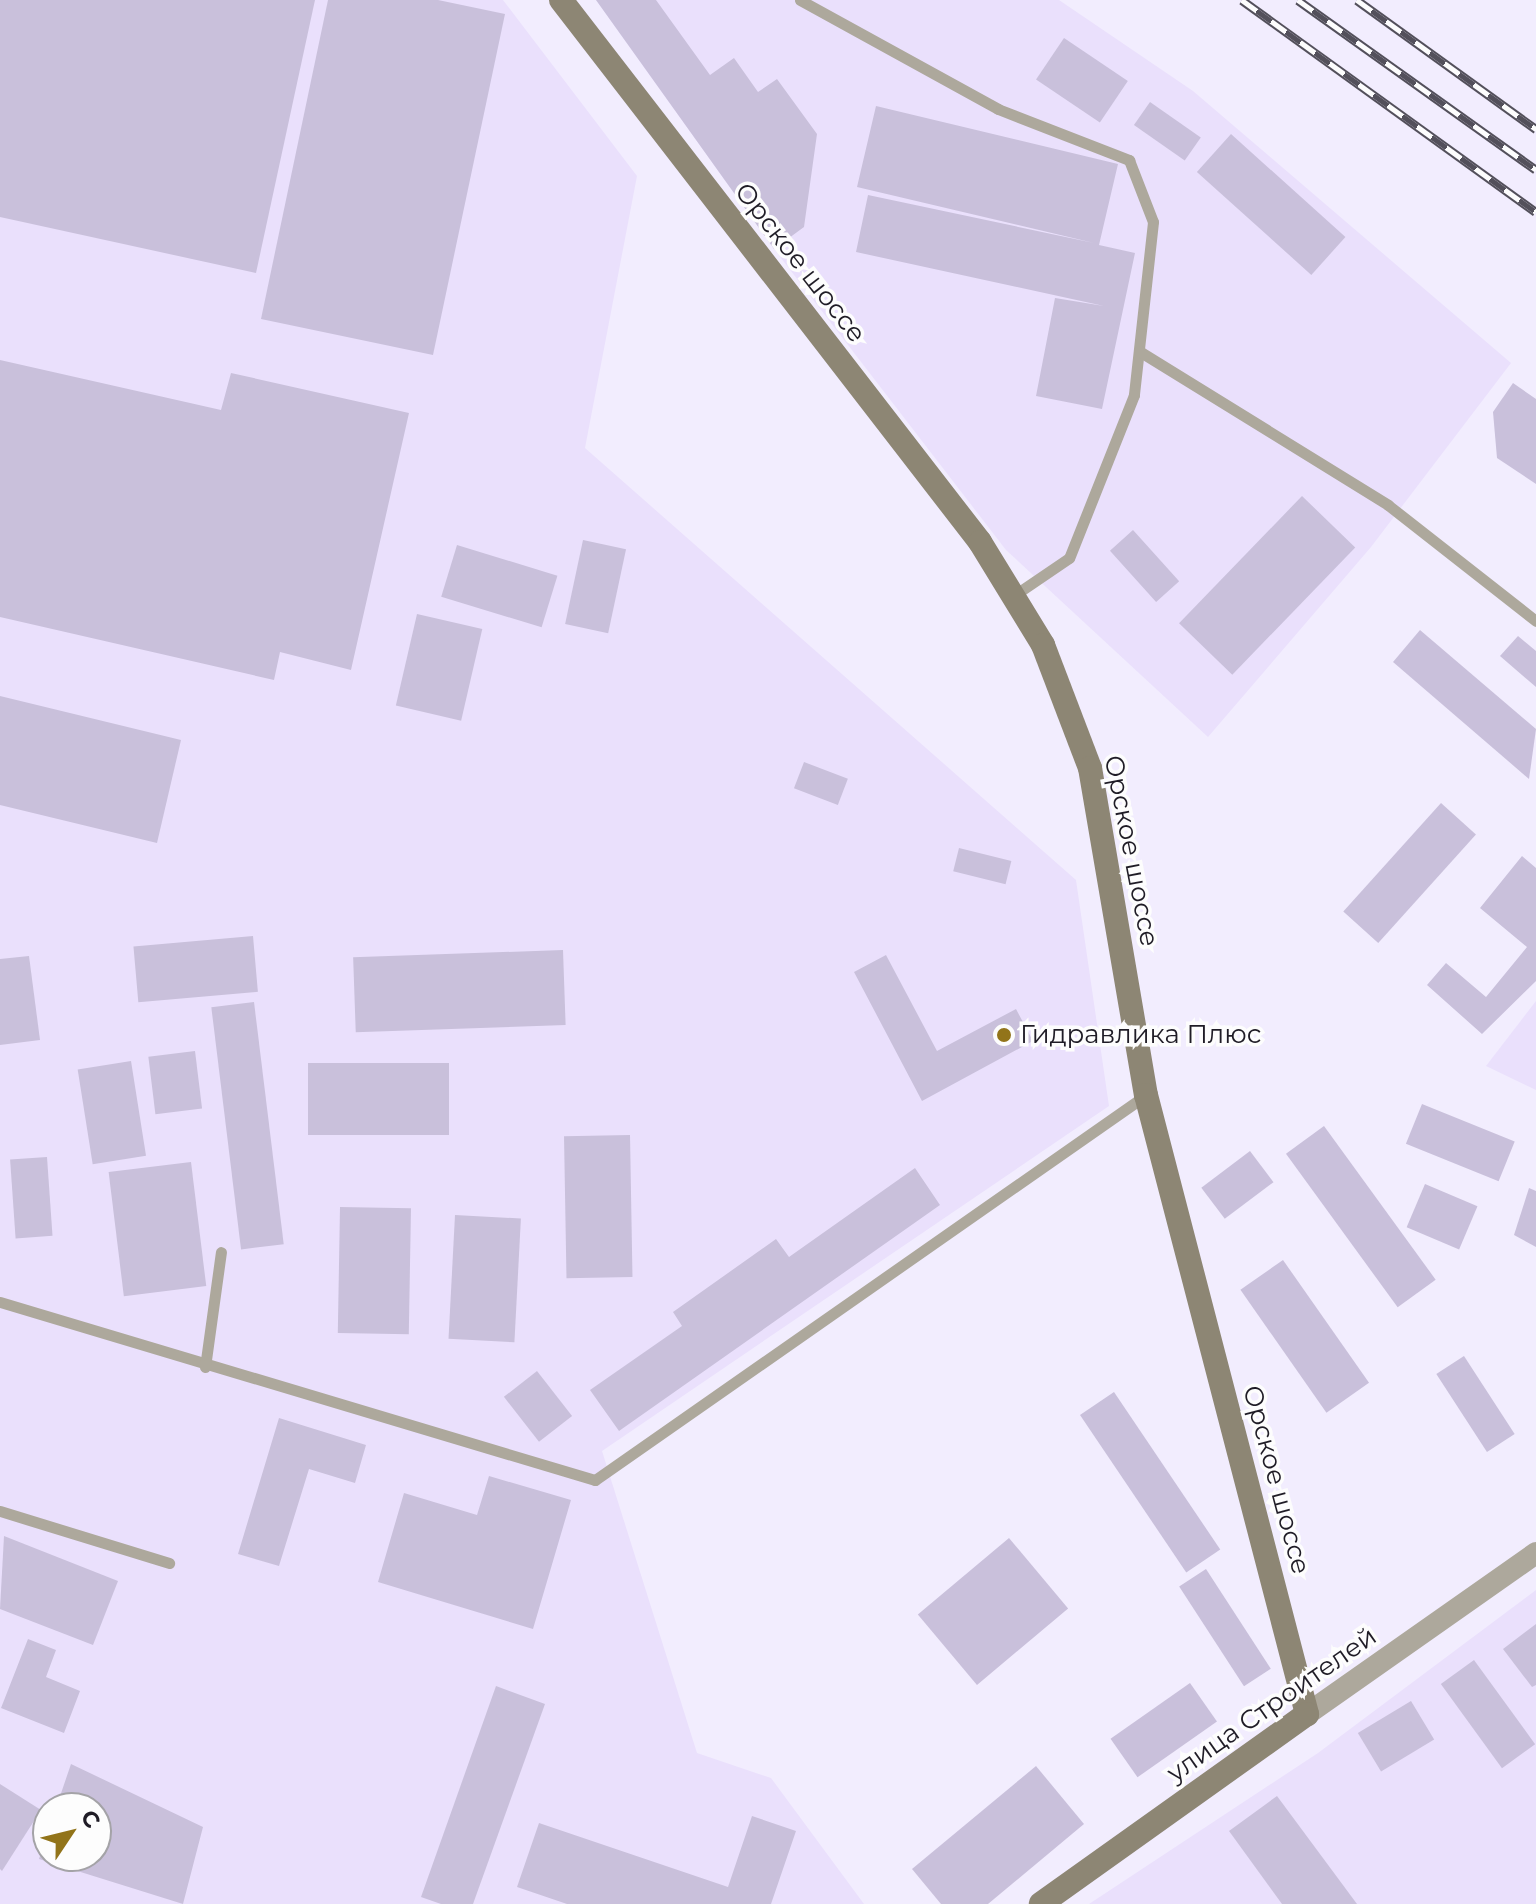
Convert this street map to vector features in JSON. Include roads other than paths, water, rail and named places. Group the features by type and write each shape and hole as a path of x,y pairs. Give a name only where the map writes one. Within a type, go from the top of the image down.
{"street":[{"name":"Орское шоссе","path":"561,0 980,542 1043,645 1090,768 1146,1095 1307,1714"},
{"name":"улица Строителей","path":"1041,1904 1536,1553"}],"lane":[{"path":"800,0 998,109 1129,160 1153,222 1134,395 1069,558 1013,596"},
{"path":"1139,351 1388,505 1536,621"},
{"path":"0,1302 205,1367 595,1480 1146,1095"},
{"path":"205,1367 221,1252"},
{"path":"0,1511 169,1563"}],"railway":[{"path":"1242,0 1536,212"},
{"path":"1298,0 1536,170"},
{"path":"1357,0 1536,129"}],"place":[{"name":"Гидравлика Плюс","path":"1004,1035"}]}
